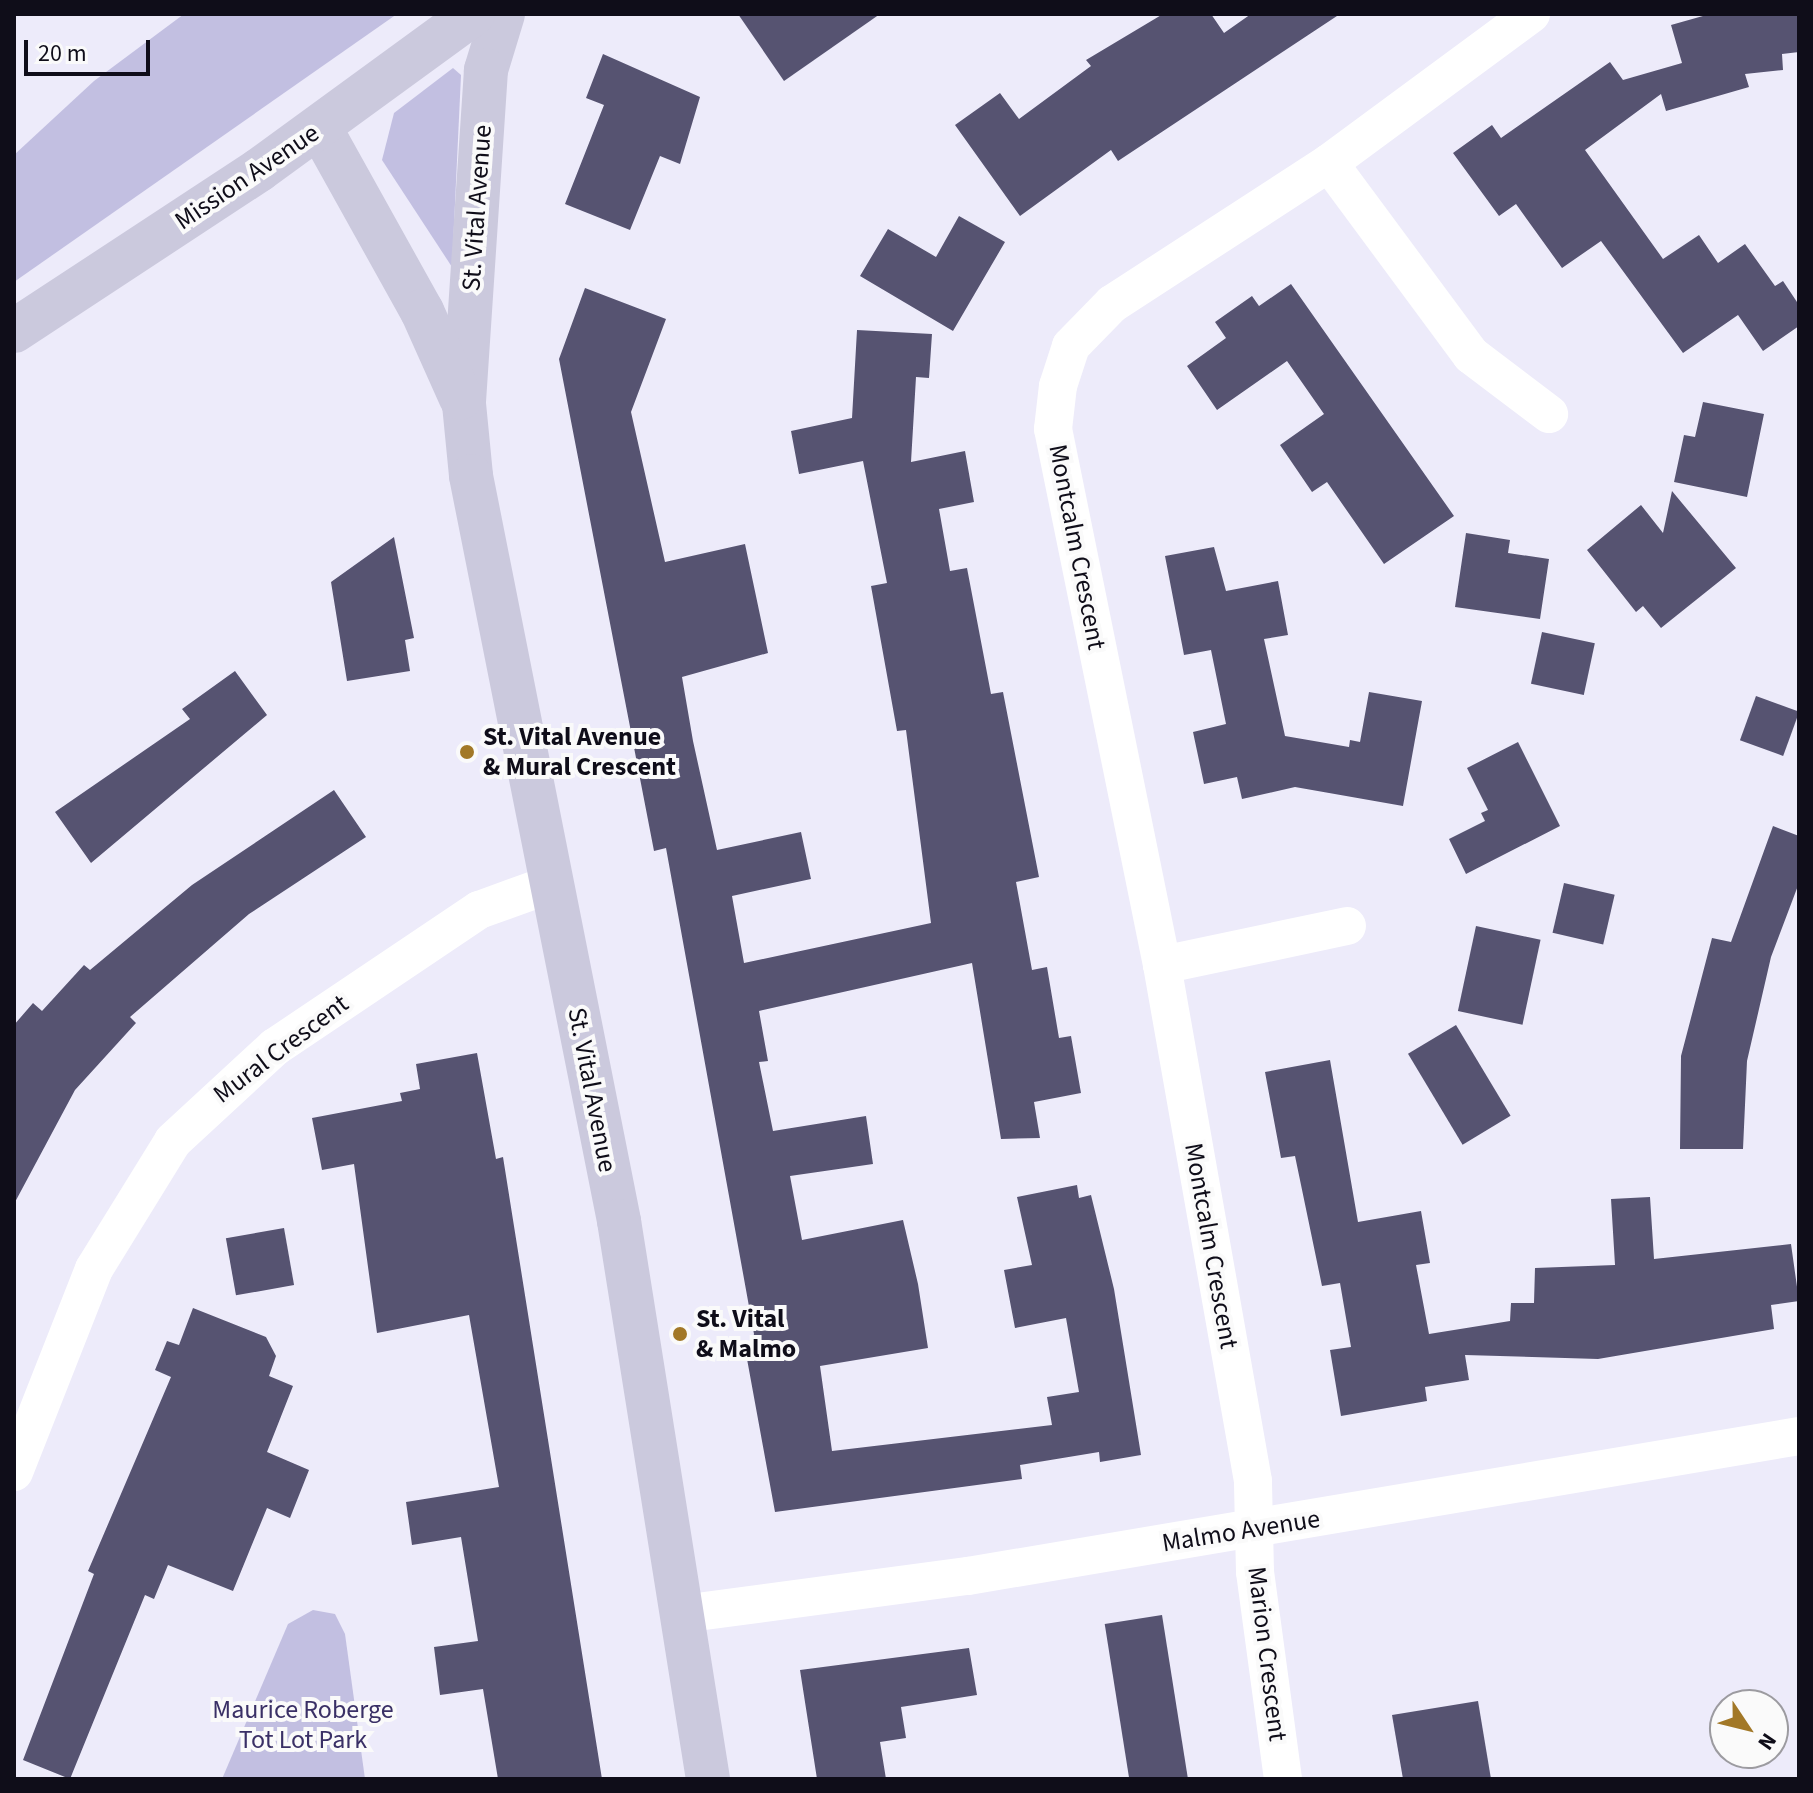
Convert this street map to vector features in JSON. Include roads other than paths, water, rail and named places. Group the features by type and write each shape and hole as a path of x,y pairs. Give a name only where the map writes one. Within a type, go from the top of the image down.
{"street":[{"name":"Mission Avenue","path":"14,331 320,128 473,14"},
{"name":"St. Vital Avenue","path":"503,14 486,70 464,404 471,476 619,1221 708,1779"},
{"name":"Montcalm Crescent","path":"1254,1529 1253,1481 1162,965 1053,429 1058,386 1071,346 1112,304 1329,163 1531,14"},
{"name":"St. Vital Avenue","path":"320,128 422,311 464,404"},
{"path":"1329,163 1471,355 1549,414"},
{"name":"Mural Crescent","path":"14,1472 94,1269 173,1141 275,1047 479,910 551,884"},
{"path":"1162,965 1347,926"},
{"name":"Malmo Avenue","path":"682,1614 1254,1529 1799,1436"},
{"name":"Marion Crescent","path":"1254,1529 1283,1779"}],"place":[{"name":"St. Vital Avenue & Mural Crescent","path":"467,752"},
{"name":"St. Vital & Malmo","path":"680,1334"}],"park label":[{"name":"Maurice Roberge Tot Lot Park","path":"303,1725"}]}
